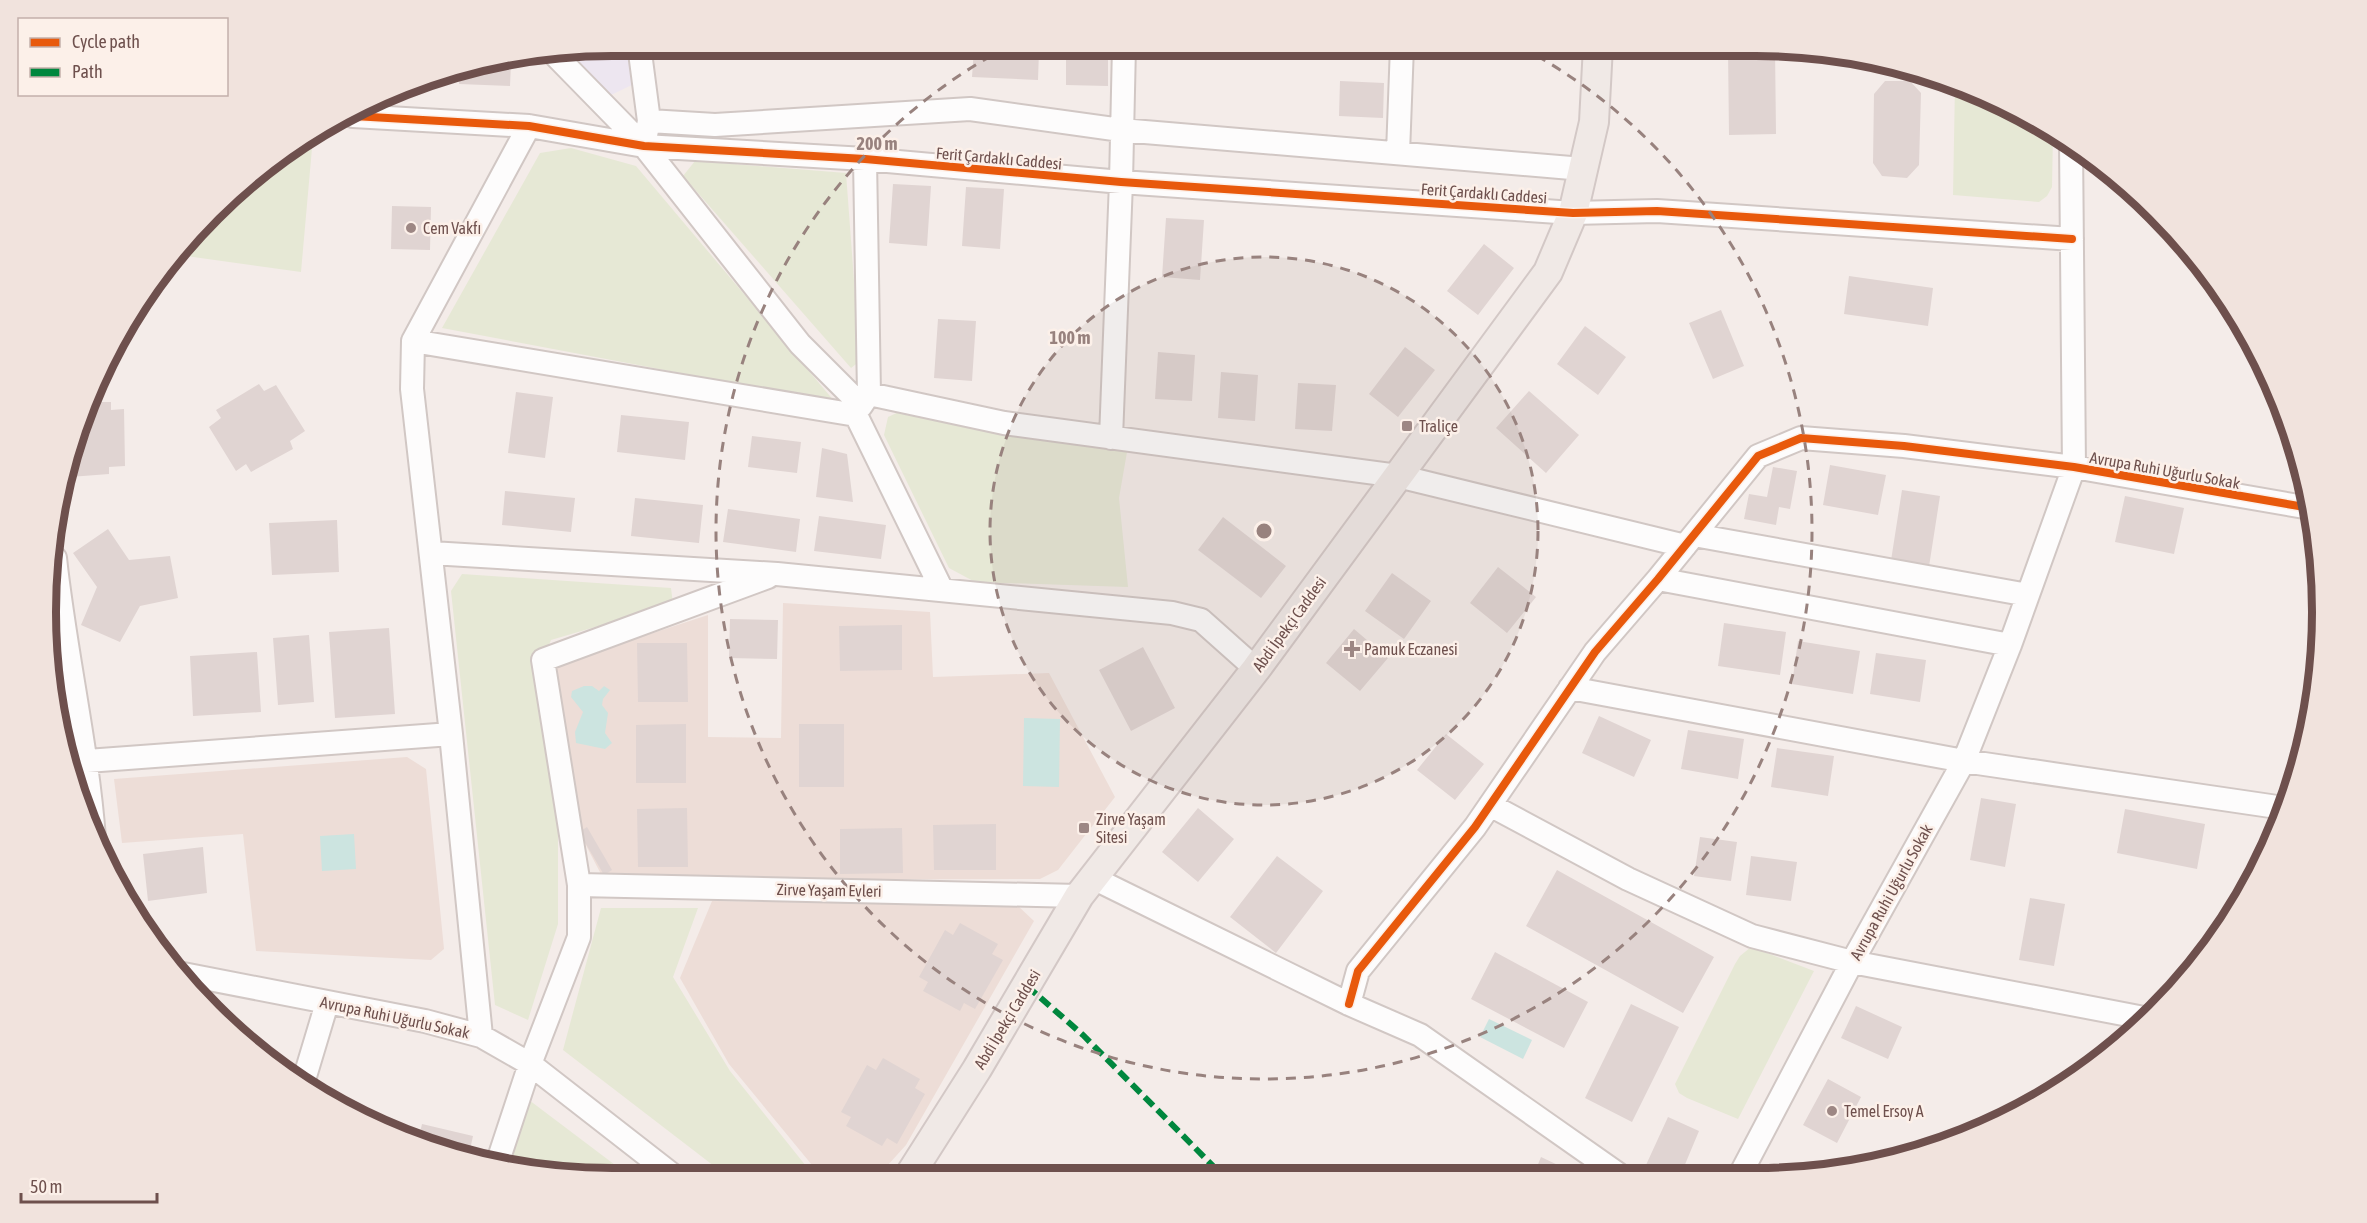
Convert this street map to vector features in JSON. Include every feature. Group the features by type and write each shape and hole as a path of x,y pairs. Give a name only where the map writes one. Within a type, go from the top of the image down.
{"main road":[{"name":"Abdi İpekçi Caddesi","path":"914,1168 977,1069 1086,887 1256,669 1548,272 1573,213 1594,122 1597,56"}],"street":[{"path":"640,56 649,121 644,146"},
{"path":"1111,438 1124,56"},
{"path":"1398,153 1401,56"},
{"path":"558,58 644,146 800,344 862,405 942,590"},
{"path":"649,121 715,124 970,110 1121,130 1583,169"},
{"name":"Ferit Çardaklı Caddesi","path":"359,116 529,126 644,146 865,159 1121,182 1573,213 1668,211 2072,239"},
{"path":"481,1036 432,553 412,388 413,341 529,126"},
{"path":"1349,1004 1358,971 1475,827 1595,652 1690,541 1758,456 1801,438 1904,446 2074,467 2071,154"},
{"path":"862,405 865,159"},
{"path":"413,341 862,405 1398,476 1690,541 2028,595"},
{"name":"Avrupa Ruhi Uğurlu Sokak","path":"1744,1168 1852,962 1964,761 2010,645 2074,467 2302,507"},
{"path":"432,553 777,574 1172,613 1201,620 1256,669"},
{"path":"500,1156 530,1064 579,937 579,885 543,660 777,574"},
{"path":"1658,579 2010,645"},
{"path":"56,608 87,761 91,804"},
{"path":"1570,688 1964,761 2276,807"},
{"path":"87,761 451,734"},
{"path":"1490,805 1628,879 1752,936 1852,962 2137,1017"},
{"name":"Zirve Yaşam Evleri","path":"579,885 1086,887"},
{"path":"1086,887 1420,1035 1609,1168"},
{"name":"Avrupa Ruhi Uğurlu Sokak","path":"191,976 425,1021 481,1036 530,1064 665,1168"},
{"path":"305,1075 327,1003"}],"shaded area":[{"path":"632,56 636,83 611,95 573,57"},
{"path":"783,603 930,612 933,677 1049,673 1115,797 1058,870 1040,879 696,880 602,876 579,832 546,668 708,615 708,737 781,738"},
{"path":"407,757 426,769 444,949 431,960 256,951 243,834 122,843 114,779"},
{"path":"712,901 1017,905 1034,921 906,1145 885,1168 814,1168 729,1064 680,978"}],"green space":[{"path":"1955,93 2001,113 2053,142 2052,187 2047,196 2039,202 1953,195"},
{"path":"312,143 301,272 184,256 218,218 245,193 273,170"},
{"path":"571,148 636,166 835,402 442,328 540,153"},
{"path":"695,161 846,173 860,361 851,368 683,176"},
{"path":"905,409 997,434 1127,452 1119,498 1128,587 975,582 949,568 884,435 888,417"},
{"path":"462,574 671,588 673,604 551,640 535,677 558,817 558,924 528,1020 495,1005 451,591"},
{"path":"601,908 698,908 673,977 730,1071 808,1168 717,1168 563,1050"},
{"path":"1751,947 1814,971 1738,1119 1687,1098 1679,1093 1675,1084 1735,964 1740,956"},
{"path":"529,1100 619,1168 539,1163 511,1158"}],"water":[{"path":"584,686 592,686 599,691 604,686 610,690 603,699 602,705 608,713 605,733 612,743 605,749 576,743 575,732 583,712 571,697 572,691"},
{"path":"1024,718 1060,719 1059,787 1023,786"},
{"path":"354,834 356,869 322,871 320,836"},
{"path":"1489,1019 1532,1040 1523,1059 1480,1037"}],"building":[{"path":"973,56 1039,56 1038,80 972,77"},
{"path":"1066,56 1108,56 1108,86 1066,85"},
{"path":"1728,56 1775,57 1776,134 1729,135"},
{"path":"511,65 510,86 459,84 460,77"},
{"path":"1340,81 1384,83 1383,118 1339,116"},
{"path":"1885,81 1910,81 1921,93 1919,165 1907,178 1882,176 1873,163 1874,94"},
{"path":"893,184 931,186 927,246 889,243"},
{"path":"966,187 1004,189 1000,249 962,246"},
{"name":"Cem Vakfı","path":"392,206 431,207 430,250 391,249"},
{"path":"1166,218 1204,220 1200,280 1162,277"},
{"path":"1484,244 1514,268 1478,315 1447,291"},
{"path":"1849,276 1933,288 1928,326 1844,314"},
{"path":"1721,310 1744,366 1713,379 1689,323"},
{"path":"938,319 976,321 972,381 934,378"},
{"path":"1585,326 1626,357 1598,395 1557,364"},
{"path":"1405,347 1435,370 1398,417 1369,394"},
{"path":"1158,352 1195,355 1192,401 1155,399"},
{"path":"1221,372 1258,375 1255,421 1218,418"},
{"path":"1298,383 1336,385 1332,431 1295,429"},
{"path":"259,384 264,391 276,385 305,431 290,441 293,449 251,472 246,464 236,471 209,427 221,418 216,410"},
{"path":"1529,391 1579,435 1546,473 1496,428"},
{"path":"516,392 553,397 545,458 508,453"},
{"path":"97,402 111,402 111,410 124,409 125,466 109,467 109,474 72,477"},
{"path":"621,415 689,422 685,460 617,452"},
{"path":"752,436 801,442 797,473 748,467"},
{"path":"822,448 847,454 853,502 816,497"},
{"path":"1830,465 1886,475 1878,515 1823,505"},
{"path":"1773,467 1797,471 1790,509 1779,507 1776,525 1744,519 1749,494 1767,497"},
{"path":"1902,490 1940,496 1928,573 1890,567"},
{"path":"505,491 575,498 571,532 502,525"},
{"path":"2125,496 2184,508 2174,554 2115,542"},
{"path":"635,498 703,505 699,543 631,536"},
{"path":"728,509 800,519 796,552 723,542"},
{"path":"819,516 886,525 881,559 814,551"},
{"path":"1223,517 1286,566 1261,598 1198,550"},
{"path":"337,520 339,572 272,575 269,523"},
{"path":"108,529 129,560 170,556 178,598 140,606 120,642 81,625 97,587 73,553"},
{"path":"1498,567 1536,597 1507,633 1470,603"},
{"path":"1392,573 1431,601 1404,639 1365,611"},
{"path":"730,619 778,620 777,659 729,658"},
{"path":"1724,623 1786,632 1780,675 1718,666"},
{"path":"902,625 902,670 840,671 839,626"},
{"path":"389,628 395,714 335,718 329,632"},
{"path":"1354,629 1388,658 1360,691 1326,663"},
{"path":"309,635 314,702 278,705 273,638"},
{"path":"1798,641 1860,651 1853,694 1792,684"},
{"path":"637,643 687,643 688,702 638,702"},
{"path":"1143,647 1175,708 1131,731 1099,670"},
{"path":"257,652 261,712 193,716 190,656"},
{"path":"1876,653 1926,660 1920,702 1870,694"},
{"path":"1599,716 1651,740 1634,777 1582,753"},
{"path":"686,724 686,783 636,783 636,725"},
{"path":"799,724 844,724 844,787 799,787"},
{"path":"1688,730 1744,739 1738,779 1681,769"},
{"path":"1446,734 1484,764 1455,800 1417,770"},
{"path":"1777,748 1834,756 1828,796 1771,787"},
{"path":"1981,798 2016,804 2005,867 1970,860"},
{"path":"687,808 688,867 638,867 637,809"},
{"path":"1198,808 1234,839 1198,882 1162,852"},
{"path":"2125,809 2205,824 2197,869 2117,853"},
{"path":"996,824 996,870 934,870 933,825"},
{"path":"587,827 612,870 604,875 579,832"},
{"path":"902,828 903,873 840,874 840,829"},
{"path":"1700,837 1737,842 1731,881 1694,876"},
{"path":"203,847 207,893 148,901 143,854"},
{"path":"1277,856 1323,891 1276,953 1230,917"},
{"path":"1751,856 1797,862 1791,901 1746,895"},
{"path":"1557,870 1714,957 1683,1013 1526,926"},
{"path":"2030,898 2065,904 2054,966 2019,960"},
{"path":"960,923 998,944 992,954 1003,960 975,1009 964,1003 960,1011 923,991 928,982 919,977 945,930 953,935"},
{"path":"1495,952 1588,1002 1564,1048 1471,999"},
{"path":"1631,1004 1679,1027 1632,1122 1585,1098"},
{"path":"1856,1006 1902,1027 1888,1059 1841,1038"},
{"path":"883,1058 920,1079 915,1088 925,1094 897,1144 887,1138 882,1146 846,1126 851,1117 841,1112 867,1065 876,1070"},
{"name":"Temel Ersoy A","path":"1828,1079 1861,1097 1837,1143 1803,1125"},
{"path":"1668,1117 1699,1131 1684,1168 1652,1168 1646,1165"},
{"path":"422,1124 473,1136 470,1149 420,1133"},
{"path":"1541,1157 1564,1168 1536,1168"}],"marked path":[{"path":"1027,986 1083,1035 1215,1168"}],"cycle path":[{"path":"359,116 529,126 644,146 865,159 1121,182 1573,213 1657,211 2072,239"},
{"path":"1349,1004 1358,971 1475,827 1595,652 1758,456 1801,438 1904,446 2074,467 2302,507"}],"place":[{"name":"Cem Vakfı","path":"411,228"},
{"name":"Traliçe","path":"1407,426"},
{"name":"Pamuk Eczanesi","path":"1352,649"},
{"name":"Zirve Yaşam Sitesi","path":"1084,828"},
{"name":"Temel Ersoy A","path":"1832,1111"}]}
